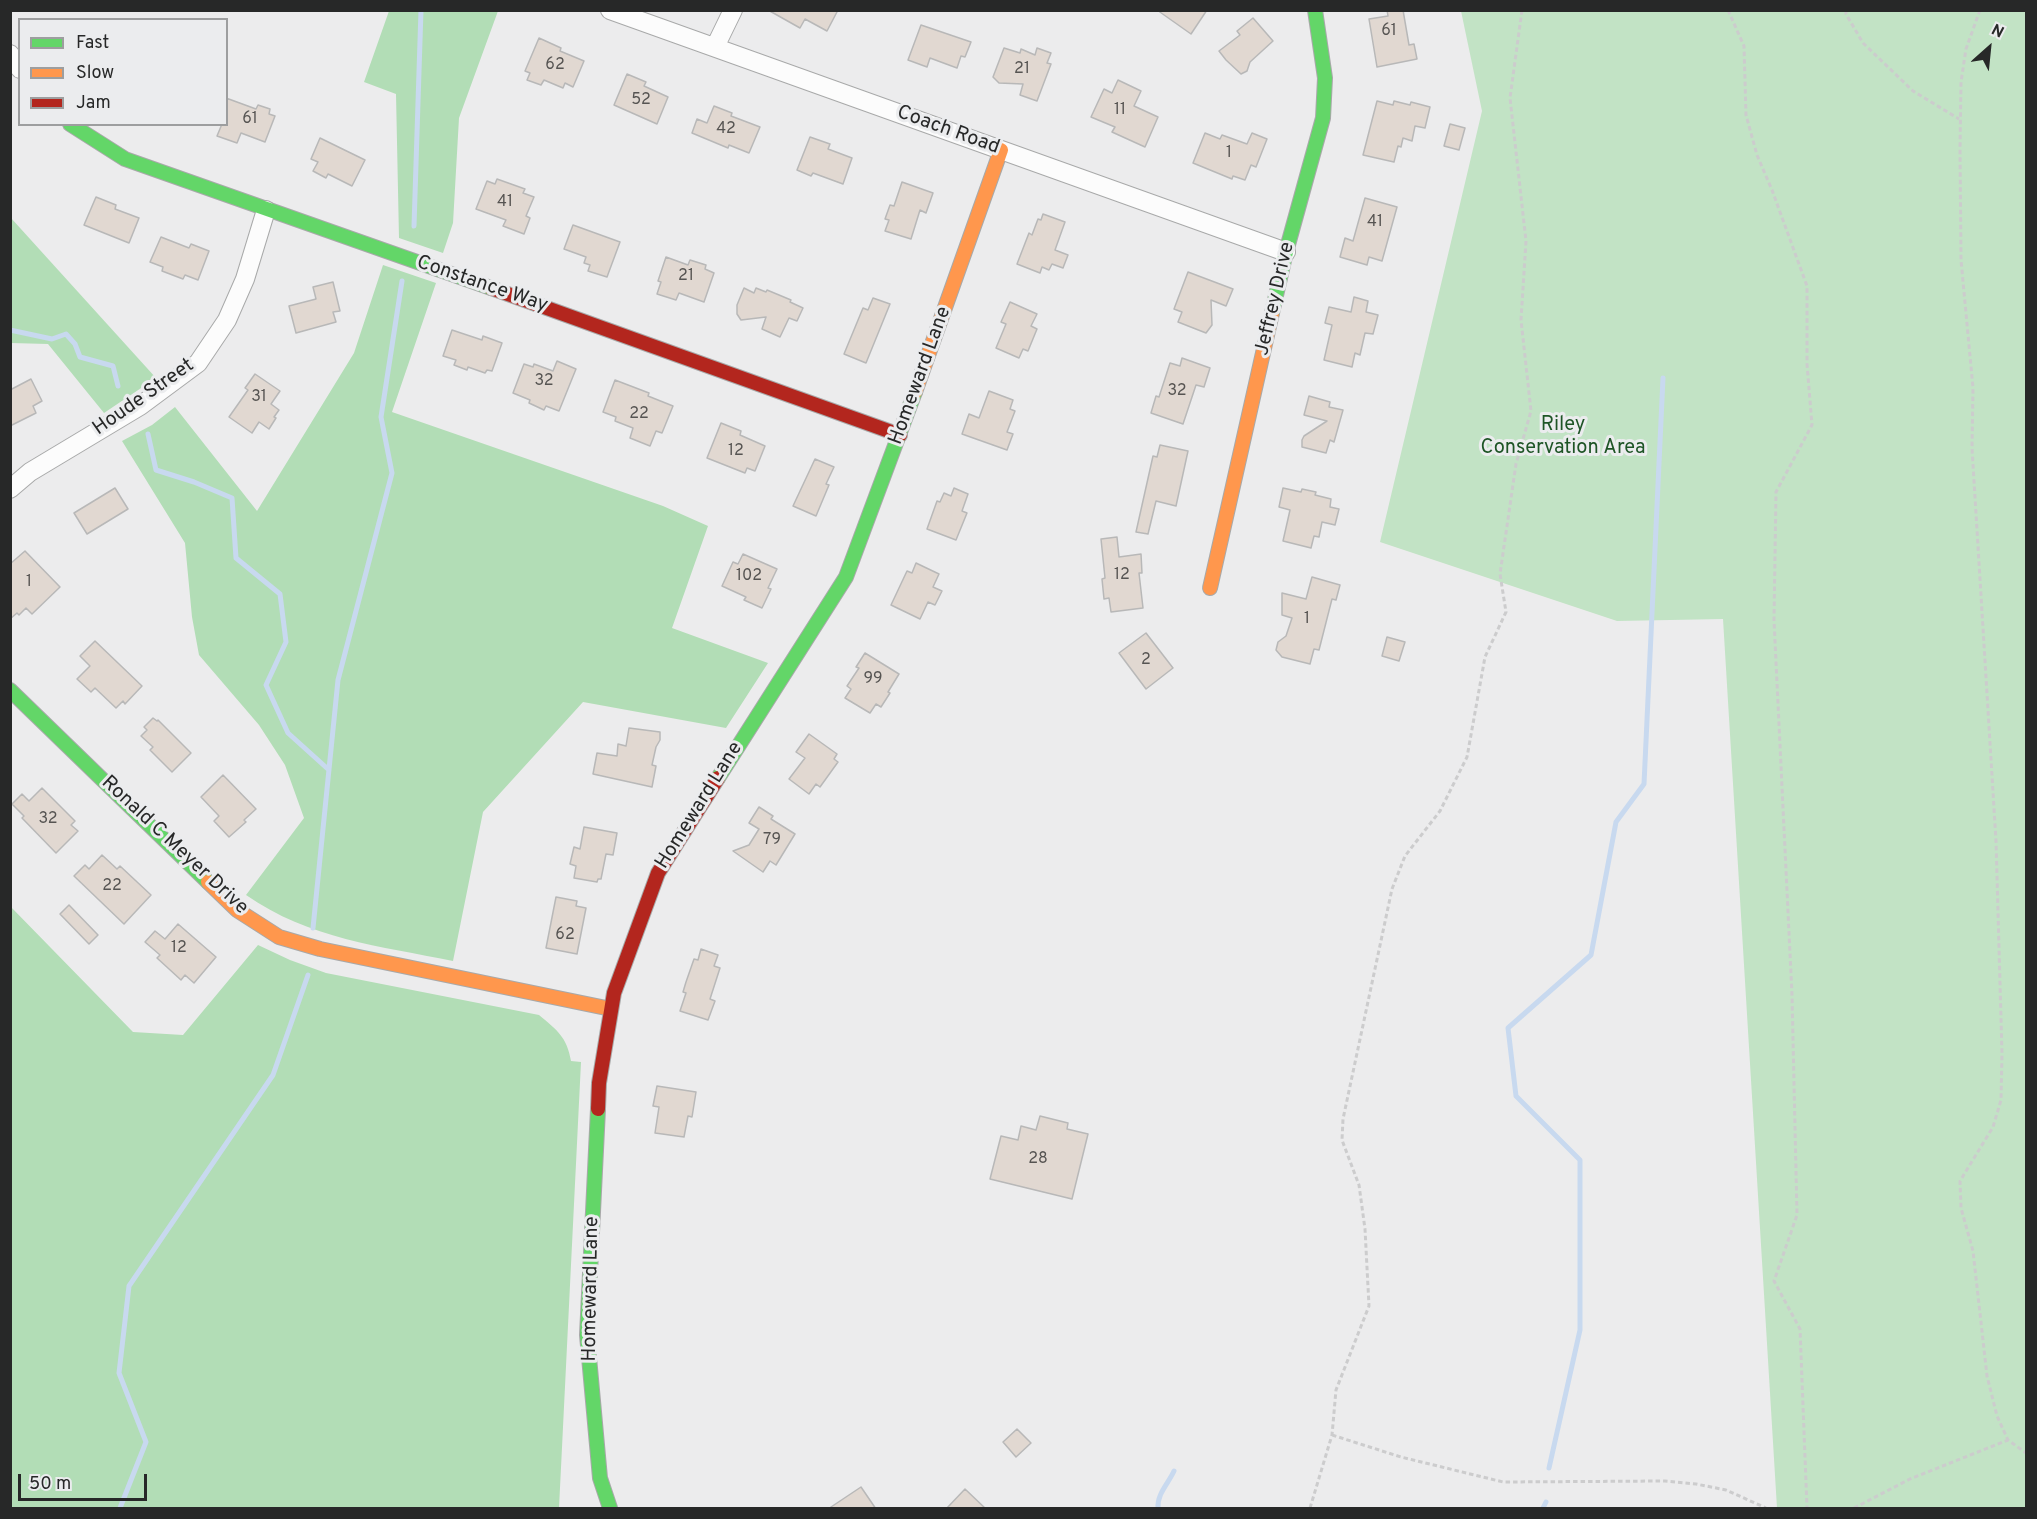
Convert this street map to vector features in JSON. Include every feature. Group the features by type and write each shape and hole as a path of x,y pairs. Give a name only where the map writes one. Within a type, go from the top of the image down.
{"street":[{"name":"Coach Road","path":"610,10 1286,252"},
{"path":"715,47 733,10"},
{"name":"Jeffrey Drive","path":"1210,588 1286,252 1323,118 1325,78 1315,10"},
{"name":"Constance Way","path":"73,126 125,159 603,327 900,435"},
{"name":"Homeward Lane","path":"610,1509 600,1478 587,1335 599,1083 614,993 658,873 846,577 900,435 1002,150"},
{"name":"Houde Street","path":"10,489 30,472 140,406 198,363 227,320 245,279 266,210"},
{"name":"Ronald C Meyer Drive","path":"10,690 237,910 279,937 320,949 611,1009"}],"path":[{"path":"1310,1509 1332,1435 1336,1390 1369,1306 1365,1229 1359,1185 1342,1140 1343,1119 1392,889 1405,856 1440,812 1467,757 1485,657 1506,612 1500,574 1516,464 1531,411 1521,320 1526,241 1510,98 1522,10"},
{"path":"1728,10 1744,46 1746,115 1757,154 1807,286 1807,364 1812,425 1776,492 1774,620 1792,983 1797,1215 1774,1281 1800,1329 1807,1509"},
{"path":"1846,10 1846,14 1863,43 1913,91 1960,119"},
{"path":"1980,10 1965,49 1961,82 1961,260 1973,388 1972,448 1996,841 2002,1054 2001,1100 1993,1127 1960,1181 1961,1208 1973,1251 1988,1376 1997,1416 2008,1440 2026,1453"},
{"path":"1332,1435 1401,1457 1503,1482 1665,1481 1686,1483 1726,1491 1766,1509"},
{"path":"1854,1509 1910,1479 2008,1440"}],"green space":[{"path":"389,11 498,11 459,118 453,223 443,253 399,238 396,94 364,82"},
{"name":"Riley Conservation Area","path":"1461,11 2026,11 2026,1508 1777,1508 1723,619 1617,621 1380,542 1482,111"},
{"path":"11,218 156,378 104,413 48,344 11,343"},
{"path":"383,265 436,283 392,412 663,506 708,526 672,628 768,663 726,728 583,702 483,812 453,961 372,945 320,931 270,910 246,895 304,818 285,765 259,725 199,655 192,617 185,543 122,441 152,425 175,407 257,511 354,353"},
{"path":"10,906 133,1032 183,1035 258,945 326,973 539,1015 556,1030 567,1046 571,1061 581,1062 559,1508 11,1508"}],"building":[{"path":"768,10 838,10 827,31 805,19 800,28"},
{"path":"1157,10 1207,10 1191,34"},
{"path":"1387,10 1403,10 1409,45 1414,44 1417,59 1377,67 1369,19 1388,16"},
{"path":"1253,18 1273,41 1250,62 1247,71 1241,74 1219,51 1240,35 1237,31"},
{"path":"921,25 971,42 965,57 961,56 957,68 930,58 927,67 908,60"},
{"path":"539,38 561,48 560,51 584,61 573,87 565,83 563,88 544,80 541,85 527,80 530,73 525,71"},
{"path":"1004,48 1020,53 1021,49 1035,55 1037,48 1051,53 1047,63 1051,64 1037,101 1020,95 1023,84 999,83 993,77"},
{"path":"627,74 646,82 644,86 668,97 657,124 614,105"},
{"path":"1118,80 1141,91 1134,106 1158,117 1145,147 1112,132 1115,127 1091,117 1104,89 1112,93"},
{"path":"228,99 256,109 258,105 270,109 269,114 275,116 265,142 241,133 237,143 217,136 221,126 228,126"},
{"path":"1377,101 1393,105 1394,101 1410,105 1411,102 1430,107 1425,128 1415,126 1412,141 1403,138 1401,147 1398,146 1394,162 1363,155"},
{"path":"714,106 732,113 731,116 760,127 749,153 729,145 728,148 692,133 697,119 707,123"},
{"path":"1450,124 1465,128 1459,150 1444,146"},
{"path":"1205,133 1220,139 1222,135 1247,144 1252,133 1267,139 1256,167 1251,165 1245,180 1233,176 1232,179 1193,163"},
{"path":"810,137 830,144 828,149 852,158 843,184 797,170"},
{"path":"320,138 365,160 352,186 328,174 326,178 313,171 318,162 311,159"},
{"path":"497,179 525,189 523,193 534,197 526,216 530,218 524,234 503,226 506,220 476,209 487,181 495,184"},
{"path":"902,182 933,193 926,213 920,210 911,239 885,231 889,220 885,219 890,205 894,206"},
{"path":"96,197 116,205 115,209 139,218 129,243 84,225"},
{"path":"1365,198 1397,207 1382,261 1369,257 1367,265 1340,257 1345,238 1353,241"},
{"path":"1043,214 1065,222 1055,250 1068,255 1063,268 1052,264 1049,270 1042,267 1040,273 1017,264 1029,233 1032,235 1038,219 1041,220"},
{"path":"573,225 620,242 607,277 588,271 590,265 584,263 586,257 564,249"},
{"path":"161,237 189,248 191,244 209,251 198,280 185,275 183,279 162,271 163,267 150,262"},
{"path":"666,257 688,265 690,260 706,265 705,269 714,273 704,302 679,293 676,300 657,294 661,282 658,281"},
{"path":"1188,272 1233,289 1226,306 1211,300 1212,325 1206,333 1178,322 1182,312 1174,309"},
{"path":"333,282 340,311 333,312 336,322 296,333 289,306 316,299 313,287"},
{"path":"744,288 754,293 756,288 766,292 767,290 791,300 790,302 803,308 797,321 789,318 780,337 762,329 766,317 741,320 737,314 737,305"},
{"path":"1354,297 1368,301 1366,312 1378,315 1373,334 1365,333 1360,355 1355,353 1352,367 1324,360 1332,325 1325,323 1329,307 1351,312"},
{"path":"873,298 890,304 866,363 844,354 863,308 868,310"},
{"path":"1010,302 1037,314 1031,326 1037,329 1028,351 1023,349 1019,358 996,348 1006,324 1001,322"},
{"path":"452,330 482,340 483,336 502,343 492,371 487,370 485,373 468,367 467,370 454,365 456,360 443,356"},
{"path":"1182,358 1210,368 1204,387 1196,385 1183,424 1151,413 1170,363 1180,366"},
{"path":"557,361 576,369 559,411 546,406 544,410 529,403 530,400 513,393 524,364 533,367 534,364 553,371"},
{"path":"255,374 280,391 271,404 279,410 269,429 259,422 252,433 229,417 248,390 245,388"},
{"path":"31,379 42,401 33,406 36,413 10,426 10,390"},
{"path":"615,380 649,393 648,396 673,406 662,433 656,431 650,446 630,438 633,428 615,421 616,417 603,412"},
{"path":"989,391 1013,400 1010,409 1015,411 1007,432 1013,434 1007,450 962,434 969,414 979,418"},
{"path":"1309,396 1330,402 1329,407 1343,410 1334,442 1330,440 1326,453 1302,447 1304,436 1327,421 1304,415"},
{"path":"721,423 741,431 740,435 765,446 755,471 747,468 745,473 707,458"},
{"path":"1160,445 1188,451 1176,506 1156,501 1148,534 1136,532 1153,456 1157,457"},
{"path":"815,459 834,467 816,516 793,506"},
{"path":"115,488 128,509 87,534 74,513"},
{"path":"954,488 968,494 962,511 967,513 956,540 927,529 937,501 940,502 944,493 951,496"},
{"path":"1283,488 1301,492 1302,489 1316,492 1315,495 1331,499 1330,507 1339,509 1335,525 1322,522 1319,537 1314,536 1311,548 1283,541 1290,510 1279,507"},
{"path":"1117,537 1119,557 1141,554 1142,573 1139,573 1143,608 1111,612 1109,598 1104,599 1102,579 1105,578 1101,539"},
{"path":"25,551 60,587 32,614 26,608 19,615 17,613 10,619 10,564"},
{"path":"743,554 777,569 762,608 744,600 746,597 722,586 733,562 738,564"},
{"path":"916,563 939,574 933,587 942,591 935,605 928,602 920,619 891,605 907,571 912,573"},
{"path":"1312,577 1340,585 1336,600 1332,599 1319,650 1314,649 1310,664 1282,657 1276,650 1278,642 1286,636 1292,618 1282,615 1282,593 1306,599"},
{"path":"1146,633 1173,668 1146,689 1119,653"},
{"path":"1387,637 1405,642 1399,661 1382,656"},
{"path":"95,641 142,686 125,704 123,701 116,708 95,688 91,692 77,679 90,666 80,656"},
{"path":"865,653 899,674 881,707 876,704 870,713 845,698 851,689 847,686 859,668 856,667"},
{"path":"153,718 158,720 191,753 172,772 150,750 153,747 141,736 147,730 144,727"},
{"path":"629,728 660,732 660,740 652,765 656,766 652,787 593,774 597,753 617,756 618,744 626,746"},
{"path":"809,734 837,754 834,759 838,762 820,787 816,784 809,794 789,779 805,758 796,752"},
{"path":"223,775 256,809 244,820 246,822 229,837 214,821 219,816 201,797"},
{"path":"42,788 75,821 71,825 78,831 56,853 22,818 24,816 12,804 22,794 29,801"},
{"path":"759,807 773,816 771,819 795,834 776,865 770,861 763,872 733,851 749,845 759,829 749,823"},
{"path":"584,827 617,833 613,855 606,854 601,879 597,882 574,878 576,866 570,864 574,847 580,849"},
{"path":"102,855 117,869 120,866 151,895 124,924 74,876 85,865 89,869"},
{"path":"556,897 577,901 576,906 586,908 577,954 546,948"},
{"path":"69,905 98,935 89,944 60,914"},
{"path":"178,924 216,957 194,983 185,975 181,980 157,958 160,955 145,942 155,931 165,939"},
{"path":"701,949 718,955 714,966 720,968 710,999 715,1001 708,1020 680,1011 686,993 683,992 686,982 694,959 698,960"},
{"path":"657,1086 696,1092 692,1117 688,1116 684,1137 655,1133 659,1107 653,1106"},
{"path":"1040,1116 1068,1123 1067,1129 1088,1134 1072,1199 990,1179 1001,1136 1018,1140 1021,1126 1036,1130"},
{"path":"1017,1429 1031,1443 1016,1457 1003,1442"},
{"path":"861,1487 876,1509 828,1509"},
{"path":"965,1489 986,1509 946,1509"}],"waterway":[{"path":"414,226 421,10"},
{"path":"313,928 338,680 392,473 381,417 402,281"},
{"path":"10,330 52,339 66,334 75,344 80,357 113,366 118,386"},
{"path":"1549,1468 1580,1330 1580,1160 1516,1096 1508,1028 1591,955 1616,822 1644,784 1663,378"},
{"path":"148,434 156,470 194,482 232,498 236,558 280,594 286,642 266,685 288,733 329,770"},
{"path":"120,1508 146,1442 119,1373 129,1286 273,1075 308,975"},
{"path":"1158,1508 1161,1494 1174,1471"},
{"path":"1543,1508 1546,1502"}],"traffic: fast":[{"path":"1272,313 1286,252 1323,118 1325,78 1315,10"},
{"path":"73,126 125,159 491,288"},
{"path":"718,778 846,577 915,392"},
{"path":"10,690 208,882"},
{"path":"598,1109 587,1335 600,1478 610,1508"}],"traffic: slow":[{"path":"915,392 1001,150"},
{"path":"1210,588 1272,313"},
{"path":"208,882 237,910 279,937 320,949 611,1009"}],"traffic: jam":[{"path":"491,288 900,435"},
{"path":"598,1109 599,1083 614,993 658,873 718,778"}]}
